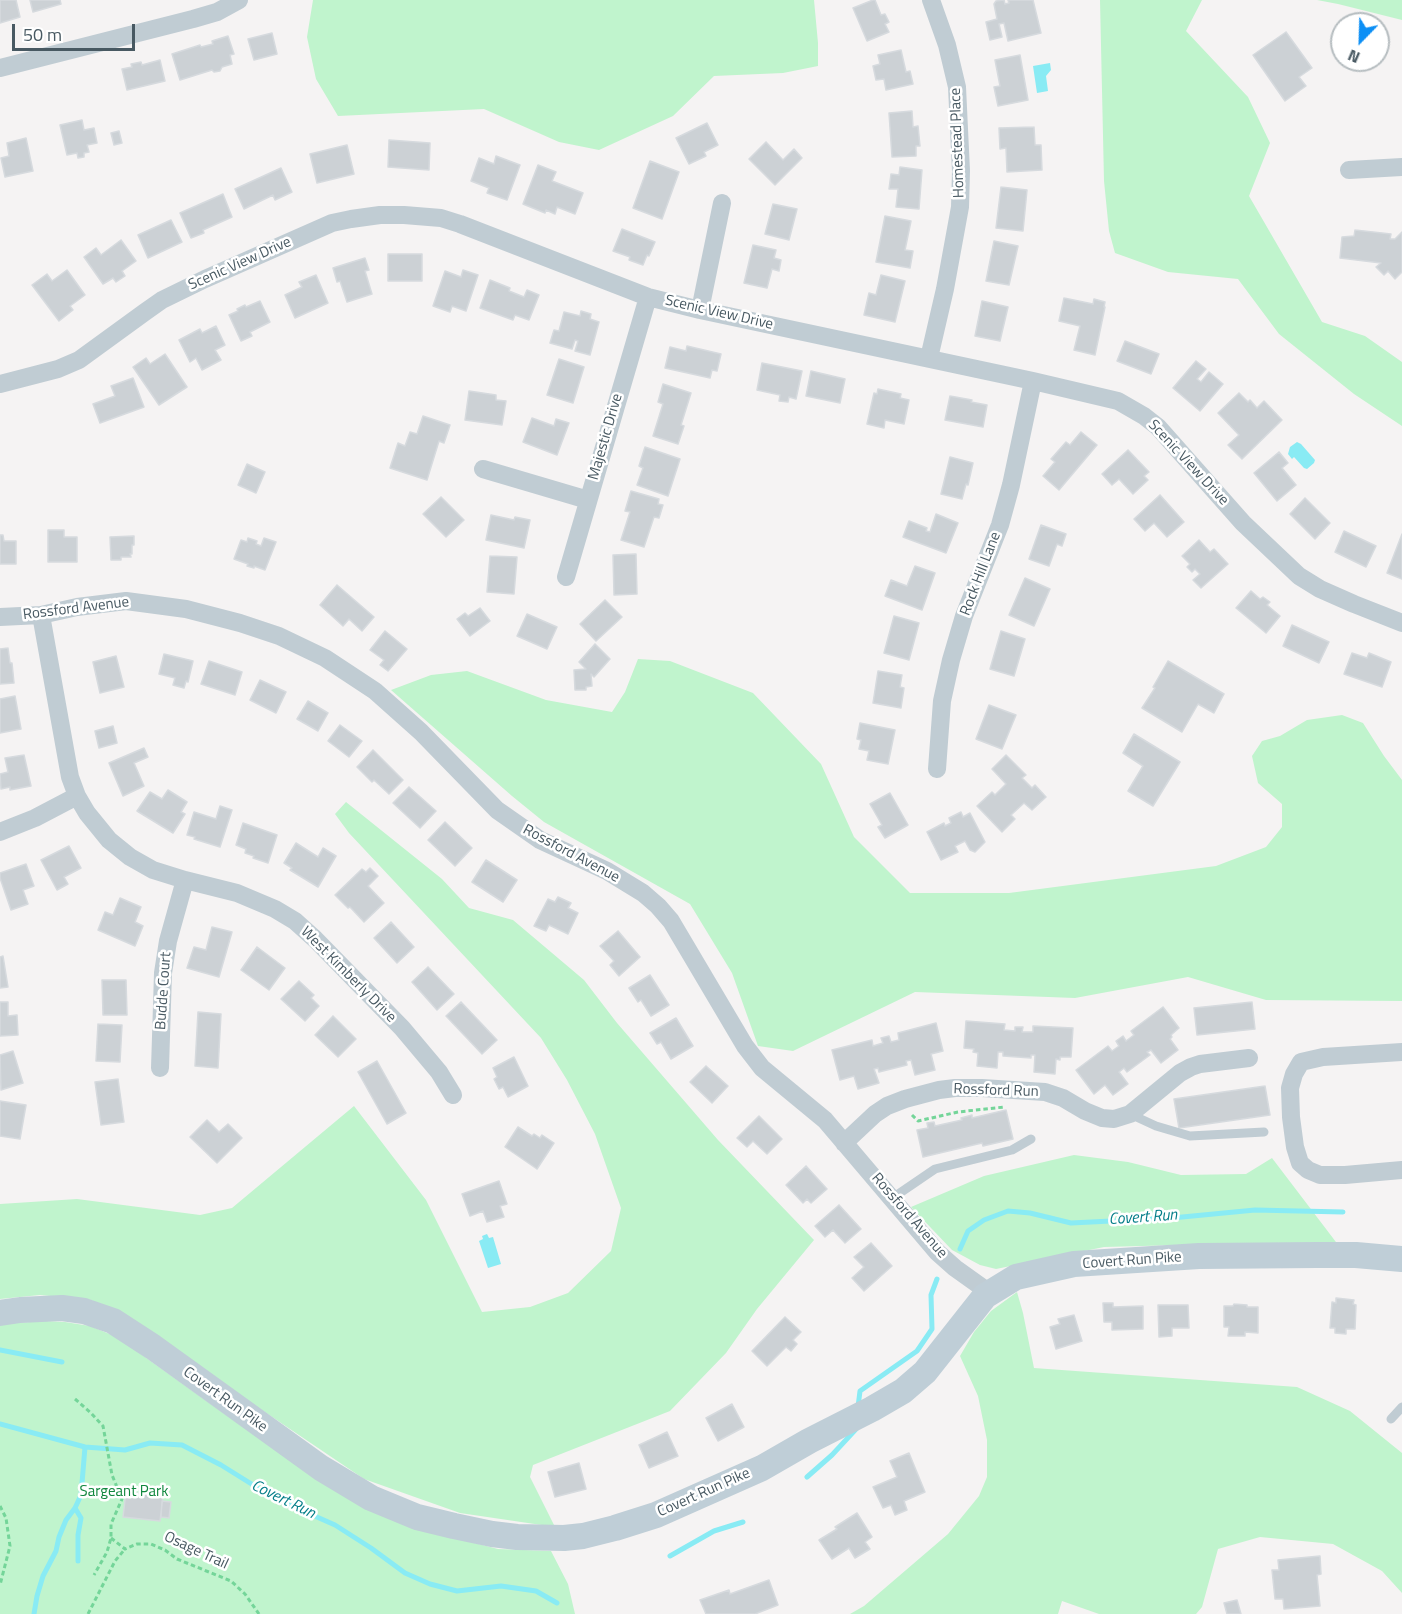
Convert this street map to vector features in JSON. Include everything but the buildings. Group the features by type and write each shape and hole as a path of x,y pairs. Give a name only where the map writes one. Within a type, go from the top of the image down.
{"street":[{"path":"0,69 193,19 217,12 239,0"},
{"name":"Homestead Place","path":"929,358 960,207 961,171 957,87 947,45 931,0"},
{"path":"1349,170 1402,167"},
{"path":"700,310 722,203"},
{"name":"Scenic View Drive","path":"0,384 58,369 79,360 145,312 180,291 332,223 404,214 441,218 648,297 1118,400 1144,416 1161,431 1243,523 1299,576 1337,597 1402,623"},
{"name":"Majestic Drive","path":"566,577 648,297"},
{"name":"Rock Hill Lane","path":"937,769 942,701 951,660 964,616 1000,525 1033,381"},
{"path":"483,470 588,500"},
{"name":"Rossford Avenue","path":"0,617 41,615 77,607 126,601 186,609 240,622 269,633 327,659 375,691 421,732 497,810 540,840 607,871 643,893 658,906 671,921 745,1046 762,1068 825,1120 938,1252 955,1268 990,1293"},
{"name":"West Kimberly Drive","path":"41,615 70,777 87,813 110,840 130,857 153,870 258,900 295,921 402,1028 433,1065 453,1095"},
{"path":"0,832 35,818 77,796"},
{"name":"Budde Court","path":"160,1068 163,973 168,941 185,880"},
{"path":"1402,1052 1323,1057 1302,1062 1294,1074 1290,1088 1295,1147 1300,1163 1308,1170 1320,1175 1345,1175 1402,1170"},
{"path":"1130,1114 1180,1073 1191,1067 1249,1059"},
{"name":"Rossford Run","path":"844,1143 886,1106 939,1090 956,1088 1045,1092 1063,1098 1102,1118 1114,1119 1130,1114"},
{"name":"Covert Run Pike","path":"0,1313 62,1308 84,1311 113,1321 153,1347 321,1468 371,1498 417,1517 492,1534 564,1538 615,1528 656,1515 762,1468 872,1409 903,1391 925,1372 985,1296 1016,1277 1074,1264 1116,1260 1274,1255 1356,1255 1402,1259"}],"lane":[{"path":"1130,1114 1156,1126 1190,1136 1264,1132"},
{"path":"891,1199 935,1169 1011,1150 1031,1139"},
{"path":"1391,1419 1402,1407"}],"path":[{"path":"900,1101 918,1121 957,1112 1004,1107 1011,1103 1017,1090"},
{"path":"75,1399 103,1426 112,1475 122,1499 111,1524 111,1538 107,1552 94,1575"},
{"path":"0,1506 6,1518 10,1546 0,1585"},
{"path":"88,1614 114,1561 125,1549 111,1538"},
{"name":"Osage Trail","path":"125,1549 137,1544 151,1544 231,1581 245,1594 259,1614"}],"green space":[{"path":"313,0 814,0 818,66 783,73 714,76 673,116 599,150 559,142 484,109 338,116 316,79 307,37"},
{"path":"1100,0 1202,0 1186,31 1248,97 1270,143 1249,196 1322,322 1365,336 1402,362 1402,426 1354,394 1279,334 1238,279 1168,272 1115,253 1109,231 1104,181"},
{"path":"1317,0 1402,0 1402,20 1390,17 1390,12 1370,12"},
{"path":"638,659 670,661 753,693 821,764 854,837 910,893 1009,893 1216,866 1266,847 1282,827 1282,804 1258,783 1252,756 1262,741 1280,736 1307,720 1342,715 1363,723 1402,780 1402,1001 1266,1000 1188,977 1075,998 915,992 793,1051 758,1046 732,973 690,904 544,822 391,690 431,675 467,671 546,700 612,712 625,692"},
{"path":"346,802 442,879 469,908 513,920 584,980 617,1023 718,1140 814,1240 757,1309 726,1353 670,1411 533,1465 530,1477 555,1527 460,1513 364,1479 133,1323 91,1300 40,1295 0,1299 0,1204 77,1199 200,1215 232,1208 354,1106 426,1200 482,1312 530,1307 568,1293 611,1251 621,1208 595,1134 567,1080 541,1038 349,833 335,814"},
{"path":"1074,1155 1128,1162 1181,1175 1246,1174 1272,1158 1339,1246 1218,1244 1104,1247 996,1269 980,1265 952,1250 911,1207 984,1176"},
{"path":"1017,1292 1034,1368 1297,1387 1350,1411 1402,1453 1402,1593 1382,1571 1333,1544 1260,1537 1218,1549 1202,1607 1196,1614 1099,1614 1062,1601 1058,1614 850,1614 864,1606 948,1534 979,1496 987,1477 987,1440 978,1396 960,1356 974,1332 991,1311"},
{"name":"Sargeant Park","path":"46,1321 90,1326 117,1337 299,1467 436,1533 498,1549 551,1551 568,1584 575,1614 0,1614 0,1324"}],"water":[{"path":"1050,63 1051,70 1046,76 1048,91 1037,93 1033,66"},
{"path":"1297,442 1315,460 1307,469 1288,454 1290,447"},
{"path":"487,1234 489,1238 493,1237 501,1264 488,1268 479,1241"}],"waterway":[{"name":"Covert Run","path":"960,1249 968,1231 984,1220 1008,1211 1030,1213 1071,1223 1172,1218 1255,1210 1343,1212"},
{"name":"Covert Run","path":"858,1407 860,1391 917,1351 932,1329 931,1295 937,1279"},
{"path":"0,1350 62,1362"},
{"name":"Covert Run","path":"0,1424 85,1447 125,1450 150,1443 182,1445 221,1465 274,1498 335,1525 405,1573 430,1584 457,1591 501,1586 536,1591 557,1603"},
{"name":"Covert Run","path":"807,1477 857,1428"},
{"path":"34,1614 43,1576 56,1551 66,1520 81,1495 85,1447"},
{"path":"75,1508 81,1518 78,1535 78,1561"},
{"name":"Covert Run","path":"670,1556 714,1531 743,1522"}]}
